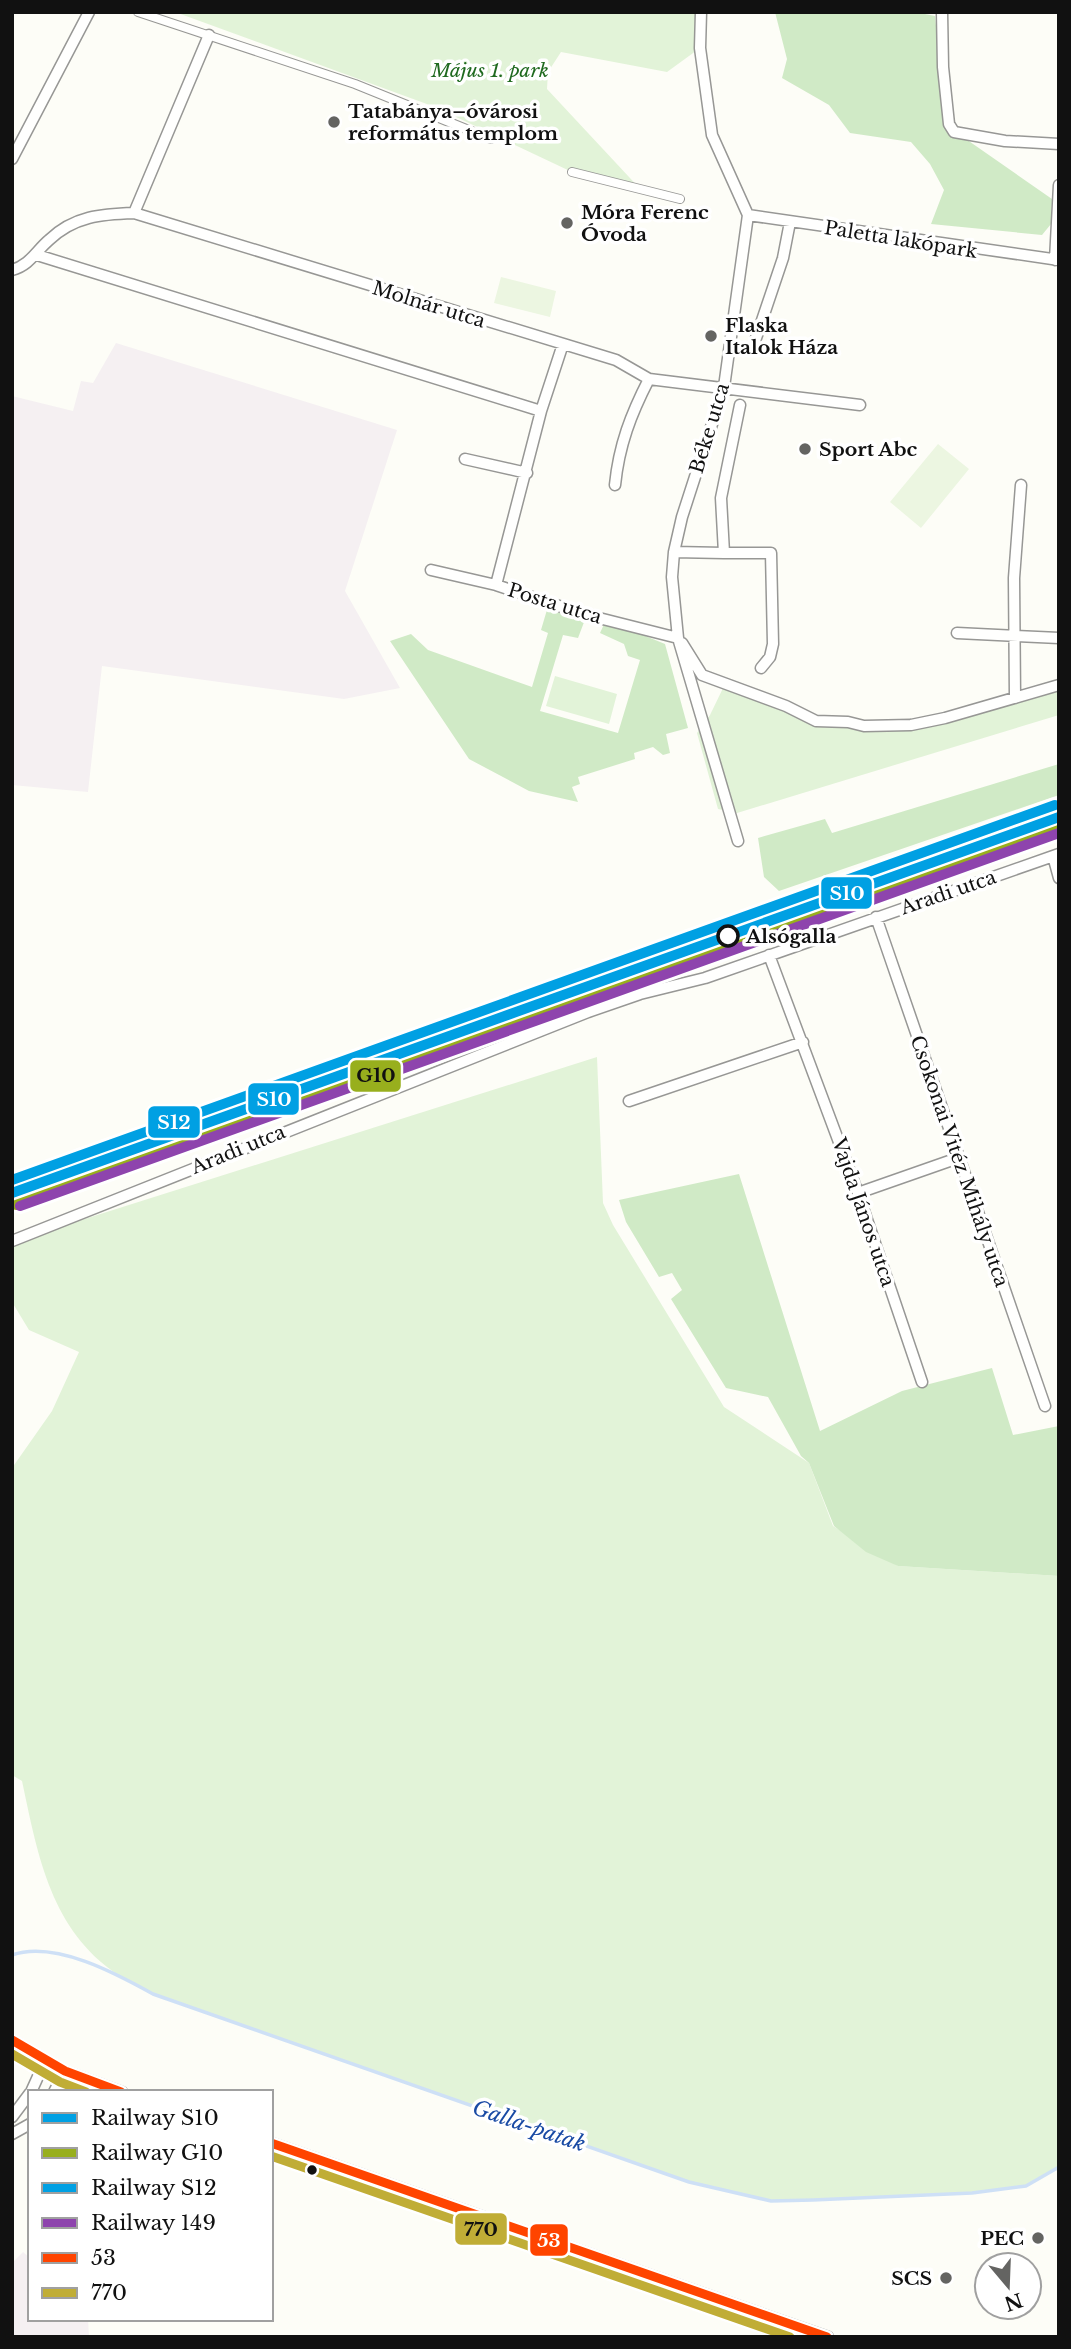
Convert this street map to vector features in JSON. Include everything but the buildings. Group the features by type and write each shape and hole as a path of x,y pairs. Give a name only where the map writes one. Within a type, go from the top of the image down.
{"street":[{"path":"12,159 89,12"},
{"path":"138,12 355,84 491,139"},
{"path":"701,12 700,48 712,135 748,215"},
{"path":"942,12 944,80 949,124 954,132 1005,141 1059,144"},
{"path":"134,213 209,35"},
{"path":"572,172 680,199"},
{"name":"Paletta lakópark","path":"748,215 1057,260 1059,185"},
{"name":"Molnár utca","path":"12,270 21,268 37,255 47,241 86,216 134,213 616,360 649,379 860,405"},
{"name":"Béke utca","path":"738,841 678,638 672,577 674,552 723,387 748,215"},
{"path":"752,350 783,258 790,222"},
{"path":"37,255 541,411"},
{"path":"495,585 527,473 541,411 563,344"},
{"path":"615,485 618,450 632,412 649,379"},
{"path":"724,553 721,498 740,405"},
{"path":"465,459 527,473"},
{"path":"1015,698 1014,578 1021,485"},
{"path":"674,552 771,552 773,644 770,657 761,668"},
{"name":"Posta utca","path":"431,570 495,585 583,614 678,638"},
{"path":"957,633 1013,638 1059,638"},
{"path":"678,638 702,675 816,720 864,726 911,725 1059,685"},
{"path":"1056,855 1059,878"},
{"name":"Aradi utca","path":"12,1241 588,1012 769,955 1056,855"},
{"name":"Csokonai Vitéz Mihály utca","path":"877,916 1045,1406"},
{"name":"Vajda János utca","path":"769,955 858,1193 922,1382"},
{"path":"629,1101 803,1042"},
{"path":"858,1193 958,1158"},
{"path":"12,2040 45,2061 102,2090"},
{"path":"31,2090 45,2061"},
{"path":"55,2090 65,2071"},
{"path":"12,2117 28,2095"},
{"path":"273,2144 828,2337"}],"shaded area":[{"path":"116,343 397,430 345,591 400,688 344,699 102,666 88,792 12,785 12,396 73,411 81,381 93,383"},
{"path":"23,2252 28,2256 28,2321 88,2321 89,2336 12,2337 12,2263"}],"green space":[{"name":"Május 1. park","path":"175,12 701,12 700,48 667,72 561,52 548,72 547,89 643,192 572,172 435,107"},
{"path":"775,12 915,12 935,16 944,102 963,137 1052,199 1051,224 1042,235 931,224 944,190 930,164 911,142 850,133 829,105 782,78 787,59"},
{"path":"501,277 556,291 550,317 494,303"},
{"path":"938,444 969,469 921,528 890,502"},
{"path":"549,603 586,617 578,638 563,635 540,711 618,733 640,660 628,656 624,644 600,633 606,620 665,644 688,728 666,734 670,753 663,755 653,747 634,753 635,759 578,777 580,784 572,787 578,802 529,791 469,759 390,641 411,634 428,650 532,687 548,633 541,630"},
{"path":"555,676 617,694 609,724 546,706"},
{"path":"1059,683 1059,715 737,813 718,809 697,733 710,715 725,684 841,721 903,726 948,718"},
{"path":"1059,764 1059,795 779,891 764,877 758,838 825,819 832,833"},
{"path":"597,1057 603,1203 613,1225 724,1407 809,1463 833,1526 898,1566 1059,1576 1059,2167 1026,2186 972,2193 771,2201 689,2182 153,1994 116,1974 90,1952 73,1931 49,1884 40,1859 22,1781 12,1775 12,1468 52,1411 79,1352 29,1330 12,1302 12,1242"},
{"path":"739,1174 820,1431 902,1391 992,1368 1013,1435 1059,1426 1059,1576 898,1566 866,1552 834,1526 809,1463 801,1456 768,1397 726,1388 671,1299 682,1290 672,1273 659,1277 626,1222 619,1200"}],"waterway":[{"name":"Galla-patak","path":"12,1955 47,1952 85,1961 153,1994 689,2182 771,2201 972,2193 1026,2186 1059,2167"}],"rail line":[{"name":"S12","path":"12,1180 1055,805"},
{"name":"S10","path":"12,1193 1059,817"},
{"name":"G10","path":"16,1205 1059,830"},
{"name":"149","path":"20,1206 1059,833"}],"transit line":[{"name":"53","path":"12,2040 65,2071 116,2090"},
{"name":"770","path":"12,2054 60,2082 81,2090"},
{"name":"53","path":"273,2144 827,2337"},
{"name":"770","path":"273,2157 790,2337"}],"place":[{"name":"Tatabánya–óvárosi református templom","path":"334,122"},
{"name":"Móra Ferenc Óvoda","path":"567,223"},
{"name":"Flaska Italok Háza","path":"711,336"},
{"name":"Sport Abc","path":"805,449"},
{"name":"Alsógalla","path":"728,936"},
{"name":"PEC","path":"1038,2238"},
{"name":"SCS","path":"946,2278"}]}
